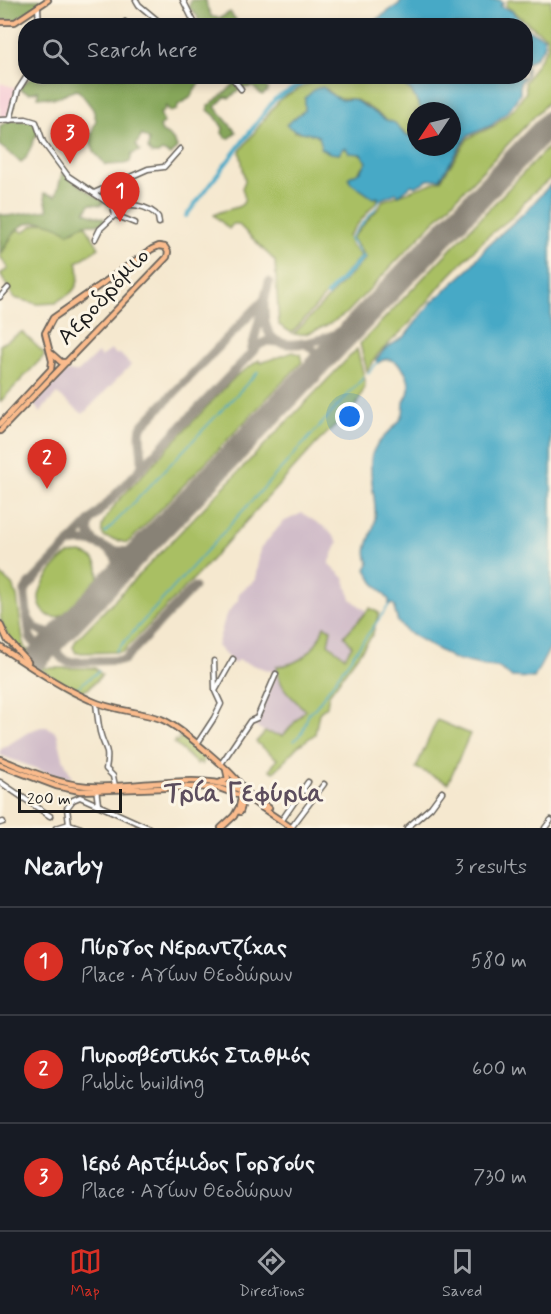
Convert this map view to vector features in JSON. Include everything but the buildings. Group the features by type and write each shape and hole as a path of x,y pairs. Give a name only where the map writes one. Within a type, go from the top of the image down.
{"main road":[{"path":"21,18 49,0"},
{"path":"0,22 18,20"},
{"name":"Αεροδρόμιο","path":"0,424 24,403 67,362 167,257 168,250 165,246 161,245 152,249 57,315 46,329 45,337 50,350 51,369 24,403 0,431"},
{"path":"50,350 61,362 67,362"},
{"path":"0,624 17,651 39,672"},
{"path":"7,637 0,646 69,690 96,703 167,721 223,767 242,795 240,812"},
{"path":"7,637 13,655"},
{"path":"0,759 52,778 96,789 193,782 216,783 227,780 228,777 223,767"},
{"path":"0,765 60,787 219,788 242,795 282,820"},
{"path":"216,783 268,807 292,828"},
{"path":"234,816 242,795"},
{"path":"221,828 249,805 259,805"}],"street":[{"path":"136,0 138,5 154,18"},
{"path":"183,0 192,18"},
{"path":"38,7 39,18"},
{"path":"10,120 22,84"},
{"path":"237,84 241,89"},
{"path":"0,120 26,119 36,122 43,142 68,176 115,209 115,215 100,229 95,239"},
{"path":"93,193 148,169 164,168 180,149"},
{"path":"111,204 133,205 151,210 159,223"},
{"path":"115,215 135,223"},
{"path":"0,297 8,288"},
{"path":"215,690 233,659"},
{"path":"197,744 221,704 215,694 214,661"},
{"path":"223,767 250,721 257,718 276,674"},
{"path":"96,703 100,734 106,746 108,758 106,769 113,776 115,786"},
{"path":"0,782 50,816"},
{"path":"282,820 308,782"},
{"path":"292,828 324,784"},
{"path":"96,789 99,805"},
{"path":"304,790 314,798"},
{"path":"407,828 431,807 442,792"},
{"path":"69,824 68,808 77,798 84,798 150,828"},
{"path":"545,828 551,820"},
{"path":"57,828 69,824 81,828"}],"shaded area":[{"path":"0,83 16,88 9,114 6,119 0,120"},
{"path":"111,350 117,355 119,353 131,365 83,414 57,394 41,413 32,403 61,372 78,372 98,353 101,357"},
{"path":"302,513 327,529 338,542 329,564 344,578 351,599 366,611 344,636 352,646 344,657 328,644 318,642 304,657 289,665 290,696 305,710 282,736 265,732 250,723 255,721 275,677 274,672 237,660 234,664 217,646 226,615 238,600 239,593 255,580 260,549 283,522"},
{"path":"47,727 57,733 63,758 72,778 53,775 0,755 0,750 30,731"}],"green space":[{"path":"0,0 45,0 15,20 0,20"},
{"path":"191,0 206,0 212,17 220,18 198,18 189,7"},
{"path":"510,0 551,0 551,99 347,313 306,334 294,334 366,258 352,238 382,201 441,180 456,156 461,156 461,149 468,138 494,126 514,109 526,92 525,84 533,84 533,69 548,46 546,36 533,27 533,18 521,18 506,6 507,1"},
{"path":"230,12 235,18 220,18"},
{"path":"24,84 199,84 190,98 178,105 177,110 170,112 166,106 160,113 164,123 160,127 162,132 171,138 177,148 171,155 162,151 152,154 148,149 149,140 142,135 136,145 140,151 132,154 130,162 106,165 95,153 91,143 96,120 93,109 80,92 76,90 55,98 38,97 38,91 29,93 19,89"},
{"path":"234,84 263,84 268,89 262,95 253,87 241,88 230,98 225,97 215,107 236,132 230,138 226,138 222,133 223,128 208,110 208,106"},
{"path":"308,84 402,84 411,90 417,102 407,102 407,134 364,104 352,99 335,97 327,89 305,98 305,110 291,121 295,132 309,132 319,136 324,146 332,151 339,154 343,148 361,154 367,162 350,182 373,198 378,197 348,236 351,245 361,256 292,333 279,325 275,261 238,224 233,224 229,229 214,215 237,207 244,201 242,188 245,181 240,151 280,99"},
{"path":"10,120 33,121 39,129 26,158 21,162 0,146 0,126"},
{"path":"551,144 551,178 531,195 511,218 487,237 448,277 410,323 378,354 367,371 360,344"},
{"path":"62,173 104,202 101,205 90,204 85,212 105,219 102,224 85,224 68,233 45,222 25,225 11,237 0,256 0,214 7,216 48,210 44,193 56,196"},
{"path":"45,222 60,226 69,233 85,224 99,248 77,262 78,280 72,292 56,303 38,304 14,298 0,274 8,269 0,256 17,229 23,232 34,225"},
{"path":"22,332 44,353 44,356 0,402 0,345"},
{"path":"357,349 365,380 364,389 357,404 317,443 202,570 123,652 76,653 73,647 76,640"},
{"path":"293,352 300,354 302,362 134,537 127,543 104,537 103,524 115,504 235,377 259,360 260,363"},
{"path":"82,553 96,562 98,578 66,612 57,617 49,616 42,609 39,601 46,579 68,555"},
{"path":"0,574 12,585 17,596 24,647 46,668 95,668 102,675 88,689 77,692 32,663 13,644 1,620"},
{"path":"370,608 379,613 372,636 329,694 327,706 319,713 315,734 297,747 274,772 270,770 277,759 256,742 265,732 283,736 305,710 283,686 277,666 294,662 307,654 313,648 324,626 331,629 328,644 345,657 352,646 344,636"},
{"path":"437,720 470,734 448,783 416,768"},
{"path":"180,736 208,758 203,757 202,765 199,761 197,764 174,743 175,740 178,742"}],"water":[{"path":"401,0 500,0 503,3 500,6 512,11 518,18 378,18 399,4"},
{"path":"533,32 544,37 545,45 533,59"},
{"path":"402,84 520,84 520,94 509,110 492,125 467,136 461,146 461,102 417,102 411,90"},
{"path":"323,87 342,100 353,99 386,120 395,123 407,135 407,156 454,156 440,179 428,180 415,187 412,185 399,195 396,193 379,200 378,197 373,198 350,182 349,177 361,171 367,162 361,154 349,153 346,148 343,148 339,154 330,153 320,148 319,136 298,131 286,125 305,110 305,98 315,89"},
{"path":"551,184 551,646 534,678 511,677 498,667 454,659 407,632 398,622 395,606 389,605 389,600 373,582 366,569 369,564 367,547 375,520 371,475 372,454 378,443 402,418 404,402 409,389 407,376 399,365 391,360 378,363 376,360 385,349 405,336 431,303 469,269 487,246 526,211"}],"waterway":[{"path":"186,216 275,99 301,84"},
{"path":"363,257 350,238 375,209 380,199"},
{"path":"327,295 363,257"},
{"path":"368,373 378,362"},
{"path":"105,533 258,372"},
{"path":"116,651 364,377"},
{"path":"294,741 303,731 309,712 315,708 389,605"},
{"path":"75,689 99,671"}],"taxiway":[{"path":"251,352 269,282"},
{"path":"141,469 141,427 265,299"},
{"path":"264,303 265,322 270,334 280,342 289,344 310,342 341,332 373,307"},
{"path":"36,645 30,637 25,597 28,586 259,345 267,341 278,342"},
{"path":"302,343 312,349 316,357 308,376"},
{"path":"90,522 89,531 98,544 117,551 136,550 143,547"},
{"path":"68,544 87,542 106,548 117,561 117,570 112,580"},
{"path":"62,632 57,640 56,648 60,656 68,662 124,660 194,587"},
{"path":"28,618 36,628 46,632 58,632 69,626"}],"runway":[{"path":"36,659 551,122"}],"place":[{"name":"Ιερό Αρτέμιδος Γοργούς","path":"70,164"},
{"name":"Πύργος Νεραντζίχας","path":"120,222"},
{"name":"Πυροσβεστικός Σταθμός","path":"47,489"}],"district":[{"name":"Τρία Γεφύρια","path":"244,794"}]}
